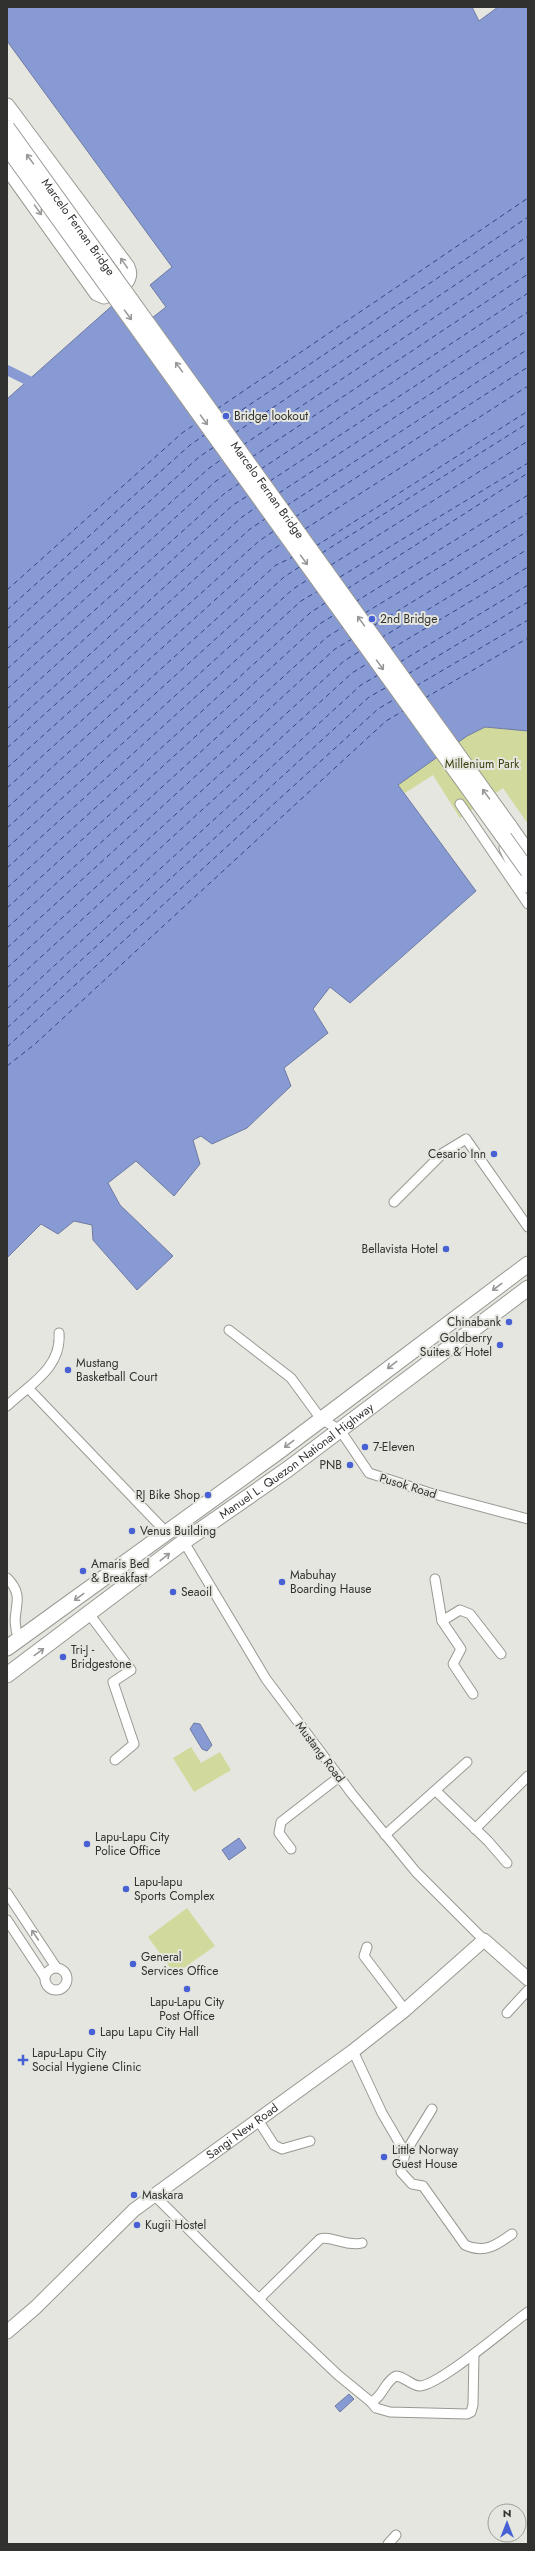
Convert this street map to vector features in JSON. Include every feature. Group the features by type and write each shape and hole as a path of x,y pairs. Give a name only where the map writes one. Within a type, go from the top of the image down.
{"main road":[{"path":"7,106 127,267 129,277 127,282 104,296 97,293 7,167"},
{"name":"Marcelo Fernan Bridge","path":"7,128 528,853"},
{"name":"Marcelo Fernan Bridge","path":"7,146 528,871"},
{"path":"500,832 516,868 528,885"},
{"name":"Manuel L. Quezon National Highway","path":"7,1648 321,1420 528,1264"},
{"name":"Manuel L. Quezon National Highway","path":"7,1675 90,1615 184,1542 340,1430 528,1288"}],"street":[{"path":"460,804 528,902"},
{"path":"394,1202 443,1153 466,1139 528,1227"},
{"name":"Pusok Road","path":"229,1330 291,1378 321,1420 340,1430 369,1473 374,1476 528,1520"},
{"path":"7,1406 41,1377 56,1358 60,1343 59,1334"},
{"path":"28,1388 167,1533"},
{"name":"Mustang Road","path":"184,1542 266,1679 339,1777 416,1872 484,1940"},
{"path":"7,1578 16,1587 19,1598 14,1612 14,1627 19,1639"},
{"path":"435,1579 442,1621 461,1649 453,1664 473,1694"},
{"path":"442,1621 460,1610 470,1614 501,1654"},
{"path":"90,1615 131,1670 113,1682 134,1744 115,1760"},
{"path":"385,1835 436,1792 467,1762"},
{"path":"475,1829 528,1776"},
{"path":"291,1849 279,1833 281,1822 339,1777"},
{"path":"436,1792 475,1829 507,1863"},
{"path":"7,1893 56,1967 63,1970 67,1976 64,1987 53,1990 48,1988 44,1982 44,1976 7,1920"},
{"path":"484,1940 528,1979"},
{"name":"Sangi New Road","path":"7,2332 36,2307 134,2210 353,2051 405,2010 484,1940"},
{"path":"367,1948 364,1951 365,1957 405,2010"},
{"path":"44,1976 51,1968 56,1967"},
{"path":"507,2013 528,1990"},
{"path":"353,2051 382,2113 405,2153"},
{"path":"432,2109 405,2153 401,2172 412,2184 423,2186 465,2245 473,2249 485,2249 496,2246 512,2234"},
{"path":"258,2120 274,2145 282,2149 310,2140"},
{"path":"154,2195 338,2375 371,2402 376,2408 390,2412 467,2414 471,2412 473,2405 474,2354"},
{"path":"260,2298 320,2239 327,2238 348,2244 362,2243"},
{"path":"371,2402 381,2394 391,2379 401,2377 417,2386 427,2384 474,2354 528,2312"},
{"path":"388,2544 396,2535"}],"green space":[{"name":"Millenium Park","path":"485,727 528,731 528,824 503,788 460,818 433,775 405,793 398,785 467,736"},
{"path":"191,1747 201,1763 220,1752 231,1770 194,1792 173,1758"},
{"path":"187,1908 215,1946 175,1974 148,1937"}],"water":[{"path":"7,7 472,7 479,21 498,7 528,7 528,731 485,727 467,736 398,785 476,891 350,1003 330,987 313,1009 328,1033 284,1068 291,1086 247,1128 212,1144 201,1136 193,1140 200,1164 174,1196 136,1161 108,1183 120,1205 173,1256 137,1290 93,1240 92,1225 74,1221 58,1234 41,1224 7,1258 7,399 123,296 143,325 166,307 150,285 172,267 7,41"},
{"path":"194,1723 200,1724 212,1745 207,1751 202,1749 190,1729"},
{"path":"239,1838 246,1848 229,1860 222,1850"},
{"path":"349,2394 354,2399 340,2412 335,2406"}],"waterway":[{"path":"7,370 29,381"}],"ferry route":[{"path":"217,409 528,198"},
{"path":"227,420 528,217"},
{"path":"235,433 528,236"},
{"path":"243,445 528,255"},
{"path":"252,457 528,274"},
{"path":"261,469 528,293"},
{"path":"270,481 528,312"},
{"path":"279,493 528,330"},
{"path":"286,506 528,349"},
{"path":"295,517 528,367"},
{"path":"305,529 528,386"},
{"path":"316,546 528,411"},
{"path":"7,590 182,433 197,423"},
{"path":"322,553 528,423"},
{"path":"7,610 190,445 206,434"},
{"path":"331,565 528,441"},
{"path":"7,629 199,457 214,447"},
{"path":"7,649 208,469 222,459"},
{"path":"340,577 528,463"},
{"path":"7,669 216,481 231,471"},
{"path":"347,589 528,473"},
{"path":"7,689 225,493 240,483"},
{"path":"7,709 233,505 249,495"},
{"path":"355,602 528,495"},
{"path":"7,729 242,517 258,506"},
{"path":"365,613 528,513"},
{"path":"7,748 250,529 265,519"},
{"path":"7,768 259,541 274,531"},
{"path":"373,626 528,531"},
{"path":"7,788 267,553 283,543"},
{"path":"381,638 528,549"},
{"path":"7,808 276,565 293,557"},
{"path":"7,828 284,577 301,566"},
{"path":"391,649 528,567"},
{"path":"7,848 293,589 309,579"},
{"path":"400,662 528,585"},
{"path":"7,868 301,601 318,591"},
{"path":"408,674 528,602"},
{"path":"7,888 310,613 325,603"},
{"path":"7,908 318,625 334,615"},
{"path":"416,686 528,620"},
{"path":"7,928 327,637 343,627"},
{"path":"425,698 528,638"},
{"path":"7,948 335,649 352,639"},
{"path":"7,968 344,661 360,651"},
{"path":"7,988 352,673 370,662"},
{"path":"7,1009 361,685 378,675"},
{"path":"7,1028 369,697 387,687"},
{"path":"7,1047 378,709 395,699"},
{"path":"7,1066 35,1044 386,721 403,711"}],"place":[{"name":"Bridge lookout","path":"226,416"},
{"name":"2nd Bridge","path":"372,619"},
{"name":"Cesario Inn","path":"494,1154"},
{"name":"Bellavista Hotel","path":"446,1249"},
{"name":"Chinabank","path":"509,1322"},
{"name":"Goldberry Suites & Hotel","path":"500,1345"},
{"name":"Mustang Basketball Court","path":"68,1370"},
{"name":"7-Eleven","path":"365,1447"},
{"name":"PNB","path":"350,1465"},
{"name":"RJ Bike Shop","path":"208,1495"},
{"name":"Venus Building","path":"132,1531"},
{"name":"Amaris Bed & Breakfast","path":"83,1571"},
{"name":"Mabuhay Boarding Hause","path":"282,1582"},
{"name":"Seaoil","path":"173,1592"},
{"name":"Tri-J - Bridgestone","path":"63,1657"},
{"name":"Lapu-Lapu City Police Office","path":"87,1844"},
{"name":"Lapu-lapu Sports Complex","path":"126,1889"},
{"name":"General Services Office","path":"133,1964"},
{"name":"Lapu-Lapu City Post Office","path":"187,1989"},
{"name":"Lapu Lapu City Hall","path":"92,2032"},
{"name":"Lapu-Lapu City Social Hygiene Clinic","path":"23,2060"},
{"name":"Little Norway Guest House","path":"384,2157"},
{"name":"Maskara","path":"134,2195"},
{"name":"Kugii Hostel","path":"137,2225"}]}
